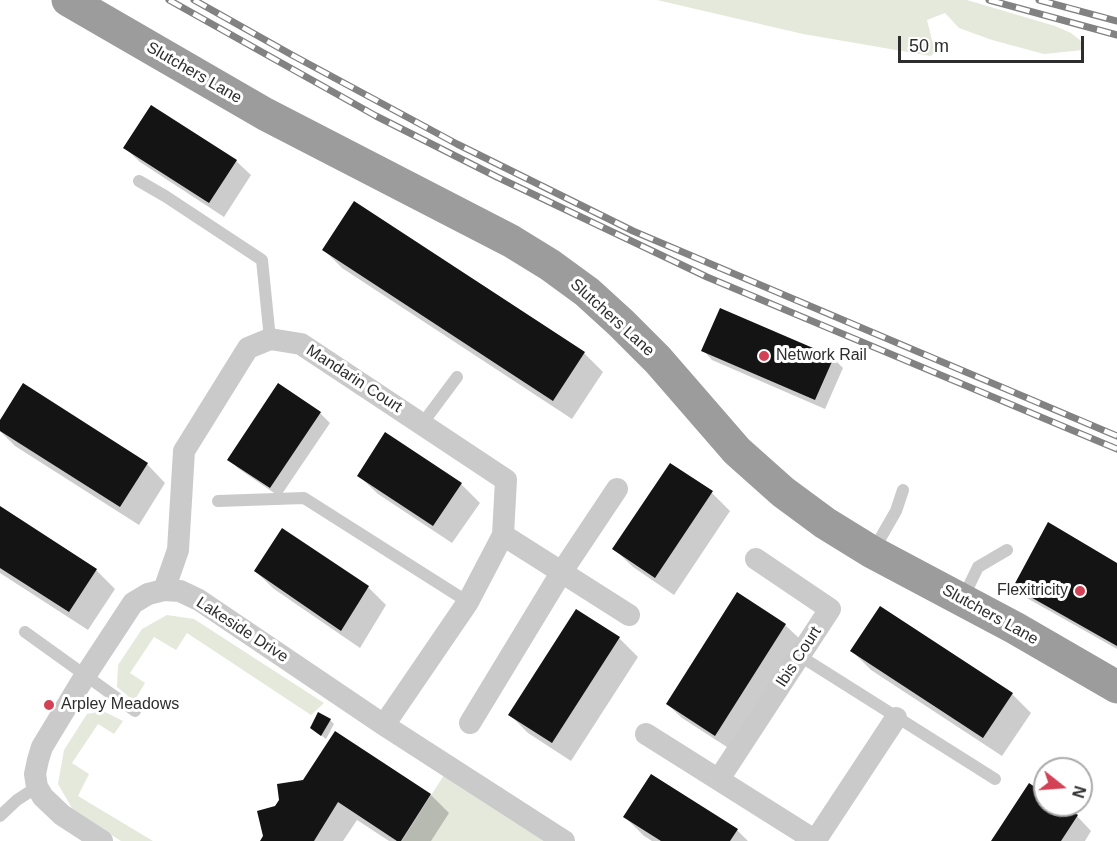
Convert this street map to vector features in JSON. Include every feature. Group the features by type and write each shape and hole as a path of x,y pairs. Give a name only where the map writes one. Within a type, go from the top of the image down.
{"highway":[{"name":"Slutchers Lane","path":"68,0 265,114 511,241 550,265 587,292 621,323 658,360 715,428 762,475 825,523 872,552 962,599 1117,687"}],"street":[{"name":"Mandarin Court","path":"270,339 301,344 506,480 503,535 468,602 384,725"},
{"path":"102,841 51,806 37,787 35,774 42,747 133,603 148,594 164,590 178,550 184,451 248,348 270,339"},
{"path":"470,723 561,573 617,489"},
{"path":"503,535 629,615"},
{"name":"Ibis Court","path":"719,779 830,609 756,559"},
{"name":"Lakeside Drive","path":"164,590 180,591 199,600 384,725 564,841"},
{"path":"646,734 816,841 896,718"}],"lane":[{"path":"139,181 262,260 270,339"},
{"path":"422,424 457,377"},
{"path":"872,552 896,511 903,490"},
{"path":"218,501 304,498 468,602"},
{"path":"962,599 978,567 1007,550"},
{"path":"25,632 135,711"},
{"path":"800,656 995,779"},
{"path":"0,816 17,800 37,787"}],"shaded area":[{"path":"657,0 967,0 1055,26 1071,33 1081,41 1083,50 1044,54 992,40 959,28 945,13 927,20 935,52 931,56 803,34"},
{"path":"167,615 194,619 324,703 311,715 187,633 176,650 154,637 130,673 145,683 134,701 117,687 118,665 142,629"},
{"path":"103,711 123,721 114,734 98,724 72,763 89,774 78,796 153,841 121,841 73,810 58,784 64,750 87,714"},
{"path":"444,775 545,841 402,841"}],"building":[{"path":"151,105 237,160 209,203 123,148"},
{"path":"354,201 585,352 553,401 322,250"},
{"path":"720,308 834,357 815,400 701,351"},
{"path":"23,383 148,463 120,507 0,431 0,420"},
{"path":"278,383 321,412 270,488 227,460"},
{"path":"385,432 462,483 433,526 357,476"},
{"path":"670,463 713,491 655,578 612,549"},
{"path":"0,506 97,569 69,612 0,568"},
{"path":"1048,522 1117,563 1117,646 1013,587"},
{"path":"282,528 369,586 341,631 254,571"},
{"path":"737,592 786,624 715,736 666,704"},
{"path":"880,606 1013,693 983,738 850,651"},
{"path":"576,609 620,637 552,743 508,715"},
{"path":"318,712 331,719 321,736 310,728"},
{"path":"335,731 431,794 401,841 397,841 338,802 314,841 260,841 263,836 257,811 275,806 279,800 277,784 303,780"},
{"path":"651,774 738,829 730,841 661,841 623,817"},
{"path":"1029,783 1033,786 1033,817 1077,817 1061,841 991,841"}],"railway":[{"path":"169,0 376,116 497,177 707,277 1117,449"},
{"path":"194,0 457,144 633,231 1117,436"},
{"path":"989,0 1117,35"},
{"path":"1039,0 1117,21"}],"place":[{"name":"Network Rail","path":"764,356"},
{"name":"Flexitricity","path":"1080,591"},
{"name":"Arpley Meadows","path":"49,705"}]}
